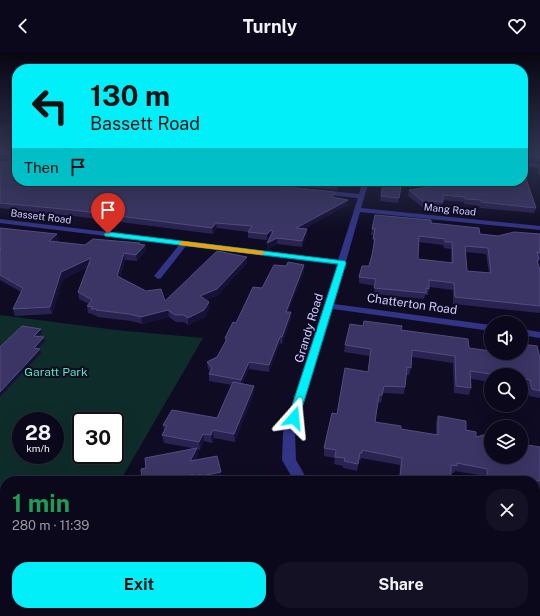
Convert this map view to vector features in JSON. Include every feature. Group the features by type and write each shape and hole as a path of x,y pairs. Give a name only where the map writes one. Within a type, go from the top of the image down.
{"street":[{"name":"Grandy Road","path":"298,476 289,460 289,432 330,306 365,186"},
{"path":"314,192 362,196"},
{"name":"Mang Road","path":"358,210 540,228"},
{"name":"Bassett Road","path":"0,221 342,263"},
{"path":"158,276 184,244"},
{"name":"Chatterton Road","path":"330,306 484,327"},
{"path":"528,333 540,335"}],"green space":[{"name":"Garatt Park","path":"0,315 116,330 203,338 123,476 0,476"}],"building":[{"path":"0,177 12,177 12,186 277,186 335,192 332,197 348,200 296,228 307,229 302,241 277,238 267,243 273,232 271,230 267,234 248,232 252,226 216,223 212,228 73,210 0,203"},
{"path":"528,185 536,208 481,202 481,200 465,199 465,197 443,195 443,202 431,201 431,208 409,190 436,186 528,186"},
{"path":"382,186 401,186 399,198 381,196"},
{"path":"375,215 431,220 431,223 479,228 480,234 498,236 514,232 540,234 540,253 537,252 539,260 537,260 540,270 540,306 455,297 454,283 429,280 429,289 426,288 426,293 374,288 376,279 359,277 362,266 369,266 372,255 375,229 372,229","holes":["419,236 445,239 445,242 452,242 453,263 418,259","465,246 488,248 491,273 467,271"]},
{"path":"0,228 57,234 49,241 85,245 93,239 140,243 139,244 145,245 136,255 124,253 117,276 146,291 161,289 165,301 217,251 247,257 217,289 200,296 209,302 204,310 188,318 184,315 175,315 168,310 141,317 91,309 93,307 87,306 92,300 78,292 91,258 61,272 50,307 13,309 23,288 0,275"},
{"path":"288,262 304,265 286,312 291,312 282,337 280,337 269,365 249,362 241,380 209,374 212,368 207,362 217,357 227,339 225,338 233,322 236,323 253,287 262,288 274,265 286,266"},
{"path":"364,321 402,326 401,330 468,339 469,348 484,350 484,360 528,360 528,345 537,346 540,358 540,391 532,389 530,380 528,380 528,368 484,368 484,373 470,371 471,388 456,386 455,356 412,350 411,368 407,367 405,387 384,386 382,395 379,395 375,422 401,426 401,429 438,435 438,416 466,421 466,430 476,432 476,437 484,435 484,464 528,464 528,445 540,447 540,476 488,476 487,469 457,463 457,466 451,465 451,476 400,476 402,458 362,450 358,464 344,461 345,458 335,457 336,450 324,448 332,413 337,414 345,368 368,372 371,349 345,345 350,324 363,326"},
{"path":"22,326 41,329 34,336 44,337 34,348 40,349 0,392 0,347"},
{"path":"233,382 254,386 234,434 213,430 211,435 203,434 199,442 162,435 167,426 163,425 172,410 217,418"},
{"path":"197,448 190,461 217,456 221,472 202,476 193,476 192,474 191,476 142,476 141,469 146,468 145,458"}],"slow traffic":[{"path":"182,243 262,253"}],"route":[{"path":"108,234 342,263 330,306 294,418"}]}
